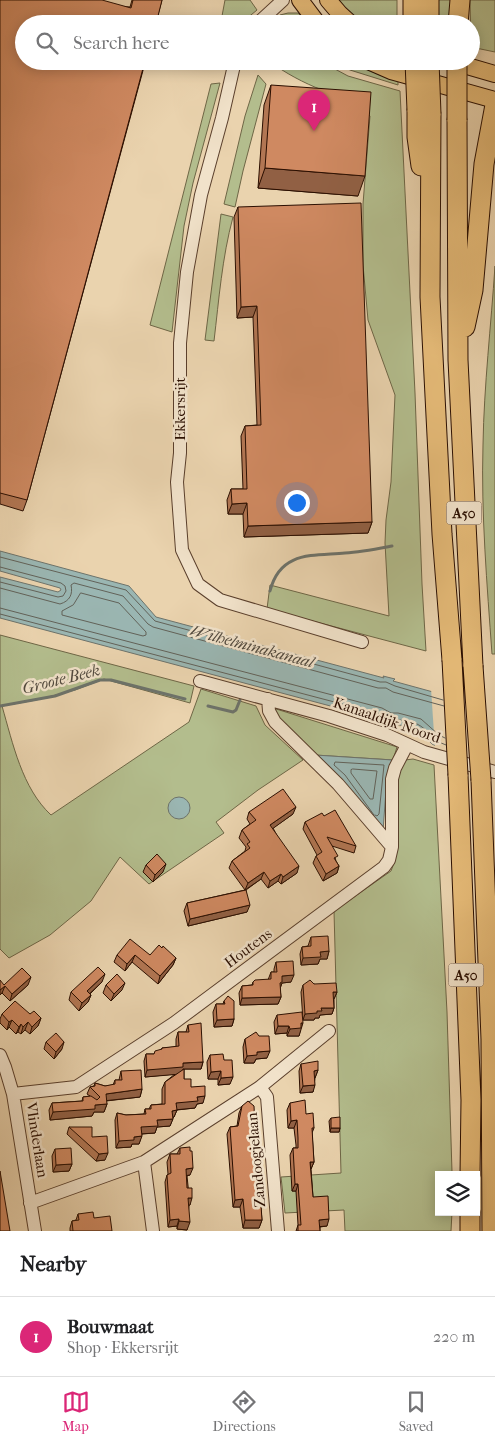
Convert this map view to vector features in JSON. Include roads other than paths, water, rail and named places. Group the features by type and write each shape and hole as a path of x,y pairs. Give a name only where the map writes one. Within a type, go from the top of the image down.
{"highway":[{"path":"413,0 414,15"},
{"path":"429,0 429,15"},
{"path":"459,15 460,0"},
{"name":"A50","path":"417,70 424,112 431,214 430,297 442,534 452,660 458,775 471,1100 470,1171"},
{"name":"A50","path":"424,112 428,70"},
{"name":"A50","path":"457,70 458,360 473,666 488,776 492,1231"},
{"name":"A50","path":"458,360 474,290 479,202 489,129 495,104"},
{"path":"470,1216 470,1231"}],"main road":[{"path":"300,0 311,15"},
{"path":"328,0 341,15"},
{"path":"389,70 495,100"},
{"path":"480,70 495,74"}],"street":[{"path":"267,15 283,0"},
{"name":"Ekkersrijt","path":"233,70 201,195 186,272 180,342 180,453 178,482 182,550 198,584 220,600 362,642"},
{"name":"Kanaaldijk Noord","path":"200,681 387,735 424,752 488,776"},
{"path":"268,700 269,711 275,722 338,784 392,847"},
{"name":"Houtens","path":"13,1094 76,1087 174,1022 384,867 389,860 392,847 392,779 395,768 407,745"},
{"name":"Zandoogjelaan","path":"30,1203 144,1162 260,1087 329,1031"},
{"name":"Vlinderlaan","path":"0,1055 13,1094 35,1231"},
{"name":"Zandoogjelaan","path":"260,1087 267,1097 278,1231"},
{"path":"144,1162 153,1231"}],"water":[{"name":"Wilhelminakanaal","path":"0,551 129,586 156,617 384,678 383,676 395,679 393,681 495,709 440,748 432,744 417,729 395,724 394,726 380,722 383,720 0,618 0,577 58,592 61,590 60,588 0,571"},
{"path":"315,755 393,760 386,790 383,831 370,818 341,778"},
{"path":"179,797 189,804 190,808 183,818 179,819 169,812 168,808 175,798"}],"waterway":[{"name":"Groote Beek","path":"270,591 281,569 289,562 299,558 392,546"},
{"name":"Groote Beek","path":"0,706 55,696 100,680 111,680 185,699"},
{"name":"Groote Beek","path":"208,706 233,712 236,710 240,700"}],"place":[{"name":"Bouwmaat","path":"314,131"}]}
